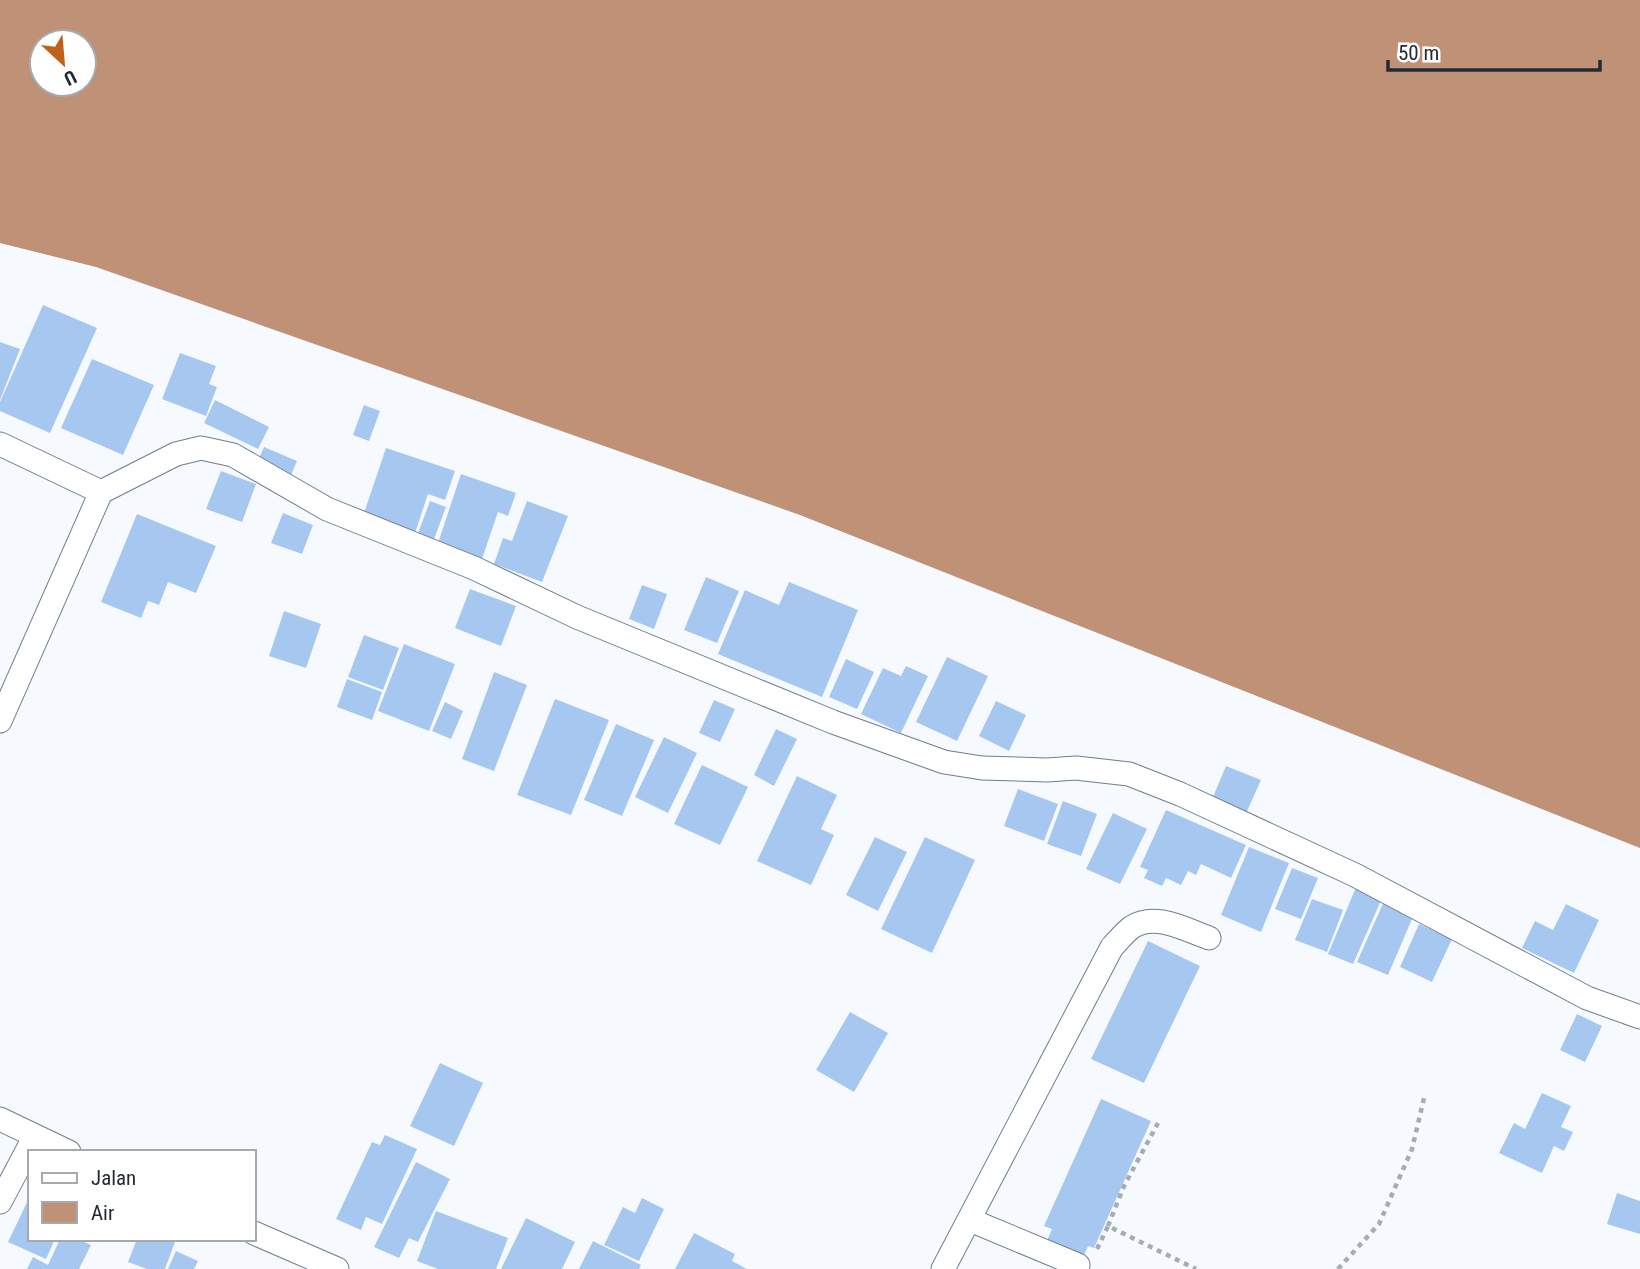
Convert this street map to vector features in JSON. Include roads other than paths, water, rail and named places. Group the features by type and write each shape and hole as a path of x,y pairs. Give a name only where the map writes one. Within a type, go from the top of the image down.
{"street":[{"path":"0,444 101,492"},
{"path":"0,721 101,492 176,454 201,447 233,455 327,509 474,568 577,617 833,722 932,757 982,768 1047,771 1098,769 1129,774 1155,784 1355,875 1587,998 1640,1017"},
{"path":"943,1269 1112,947 1132,928 1145,922 1161,921 1209,938"},
{"path":"0,1119 65,1150"},
{"path":"0,1202 34,1136"},
{"path":"970,1220 1078,1265"},
{"path":"256,1234 337,1269"}],"water":[{"path":"0,0 1640,0 1640,848 800,515 96,267 0,243"}]}
